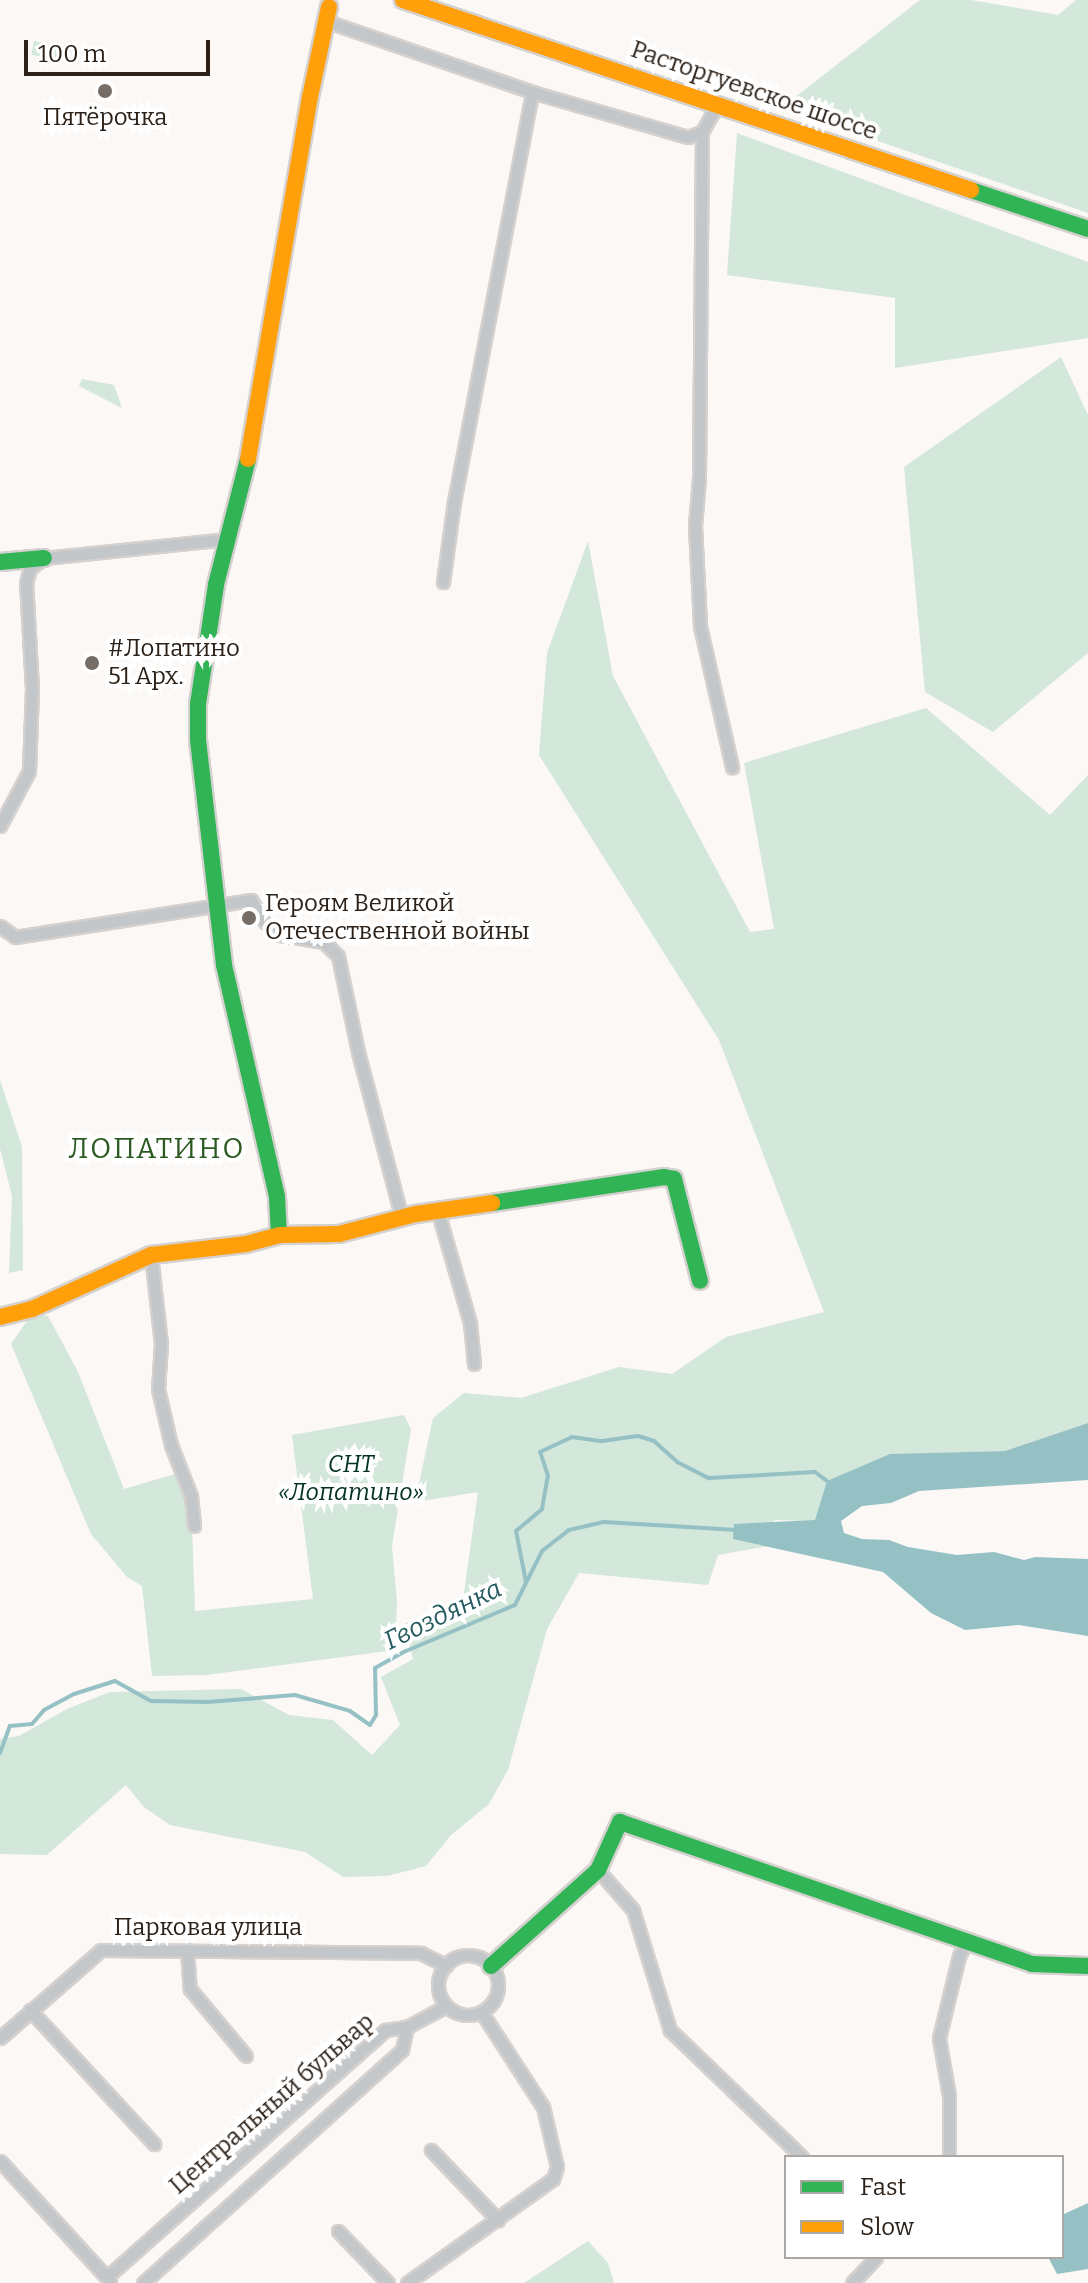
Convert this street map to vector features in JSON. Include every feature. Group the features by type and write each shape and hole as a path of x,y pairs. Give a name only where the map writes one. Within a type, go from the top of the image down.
{"street":[{"name":"Расторгуевское шоссе","path":"403,0 1088,229"},
{"path":"279,1235 277,1197 224,965 198,704 205,644 272,332 310,97 328,14 532,92 688,137 702,132"},
{"path":"443,582 454,502 532,92"},
{"path":"718,103 702,132 699,478 695,526 700,626 732,767"},
{"path":"0,562 229,539"},
{"path":"0,826 29,771 32,689 26,583 30,568 44,558"},
{"path":"0,926 15,937 216,903 251,900 264,921 280,935 324,942 338,956 358,1052 402,1219"},
{"path":"0,1317 32,1309 151,1255 246,1244 279,1235 339,1234 438,1212 664,1177 674,1179 700,1281"},
{"path":"438,1212 470,1323 474,1364"},
{"path":"151,1255 161,1344 158,1389 171,1445 191,1496 194,1526"},
{"path":"491,1966 598,1870 620,1822 1036,1965 1088,1966"},
{"path":"598,1870 617,1888 633,1910 670,2030 800,2155"},
{"path":"949,2155 949,2096 939,2038 959,1956 966,1942"},
{"name":"Парковая улица","path":"0,2038 101,1950 421,1953 446,1966"},
{"path":"187,1950 190,1989 246,2056"},
{"path":"462,1955 475,1955 491,1966 499,1981 498,1994 482,2013 461,2015 446,2006 438,1982 446,1966 462,1955"},
{"path":"407,2027 446,2006"},
{"path":"30,2010 154,2144"},
{"path":"407,2283 553,2179 557,2167 543,2107 482,2013"},
{"name":"Центральный бульвар","path":"110,2280 385,2030 407,2027 402,2050 143,2283"},
{"path":"431,2150 498,2220"},
{"path":"0,2161 110,2280"},
{"path":"338,2231 388,2283"},
{"path":"852,2283 874,2259"}],"green space":[{"path":"920,0 971,0 1058,15 1076,0 1088,0 1088,213 781,108"},
{"path":"34,41 71,48 69,62 31,55"},
{"path":"737,133 1088,262 1088,338 895,368 895,298 727,275"},
{"path":"1061,357 1088,415 1088,653 993,732 925,692 904,467"},
{"path":"82,379 114,385 122,408 79,386"},
{"path":"588,541 613,676 750,932 774,929 744,763 926,708 1050,815 1088,775 1088,1423 1005,1451 938,1453 815,1521 776,1520 733,1539 768,1546 718,1555 708,1585 579,1573 547,1629 508,1770 489,1804 451,1835 426,1866 387,1876 343,1877 305,1852 170,1825 144,1807 126,1785 47,1855 0,1854 0,1739 19,1736 67,1709 110,1692 241,1689 289,1715 333,1720 372,1755 400,1725 381,1677 413,1659 404,1624 463,1600 478,1492 415,1502 433,1418 464,1393 521,1398 619,1367 672,1374 726,1337 824,1312 719,1040 539,755 547,653"},
{"path":"0,1080 22,1147 23,1270 9,1273 12,1196 0,1149"},
{"name":"СНТ «Лопатино»","path":"31,1315 48,1316 78,1372 124,1489 175,1474 183,1486 192,1527 195,1611 313,1599 292,1435 404,1415 411,1429 392,1546 397,1602 395,1650 206,1675 152,1676 142,1586 127,1577 91,1534 11,1344"},
{"path":"588,2241 608,2263 614,2283 524,2283"}],"water":[{"path":"1088,1423 1088,1480 919,1491 891,1503 862,1506 841,1521 844,1533 862,1539 889,1540 908,1547 957,1555 994,1552 1024,1560 1035,1557 1088,1559 1088,1636 1019,1625 965,1630 931,1613 883,1572 733,1539 734,1524 815,1520 827,1481 890,1454 1005,1451"},
{"path":"1088,2203 1088,2269 1057,2274 1049,2259 1064,2259 1064,2214"}],"waterway":[{"path":"526,1582 516,1531 542,1509 548,1476 540,1452 572,1437 602,1441 638,1436 654,1441 677,1462 709,1478 815,1472 827,1481"},
{"name":"Гвоздянка","path":"0,1753 10,1726 32,1724 44,1710 74,1694 115,1681 151,1701 207,1702 295,1695 350,1711 370,1725 376,1715 375,1668 406,1651 515,1605 542,1551 569,1530 604,1522 737,1530"}],"traffic: fast":[{"path":"971,190 1088,229"},
{"path":"248,459 216,585 198,704 198,740 224,965 277,1197 279,1235"},
{"path":"0,562 44,558"},
{"path":"492,1203 664,1177 674,1179 700,1281"},
{"path":"491,1966 598,1870 620,1822 1032,1964 1088,1966"}],"traffic: slow":[{"path":"403,0 971,190"},
{"path":"248,459 310,97 329,7"},
{"path":"0,1317 32,1309 151,1255 246,1244 279,1235 339,1234 416,1214 492,1203"}],"place":[{"name":"Пятёрочка","path":"105,91"},
{"name":"#Лопатино 51 Арх.","path":"92,663"},
{"name":"Героям Великой Отечественной войны","path":"249,918"}],"district":[{"name":"ЛОПАТИНО","path":"157,1149"}]}
